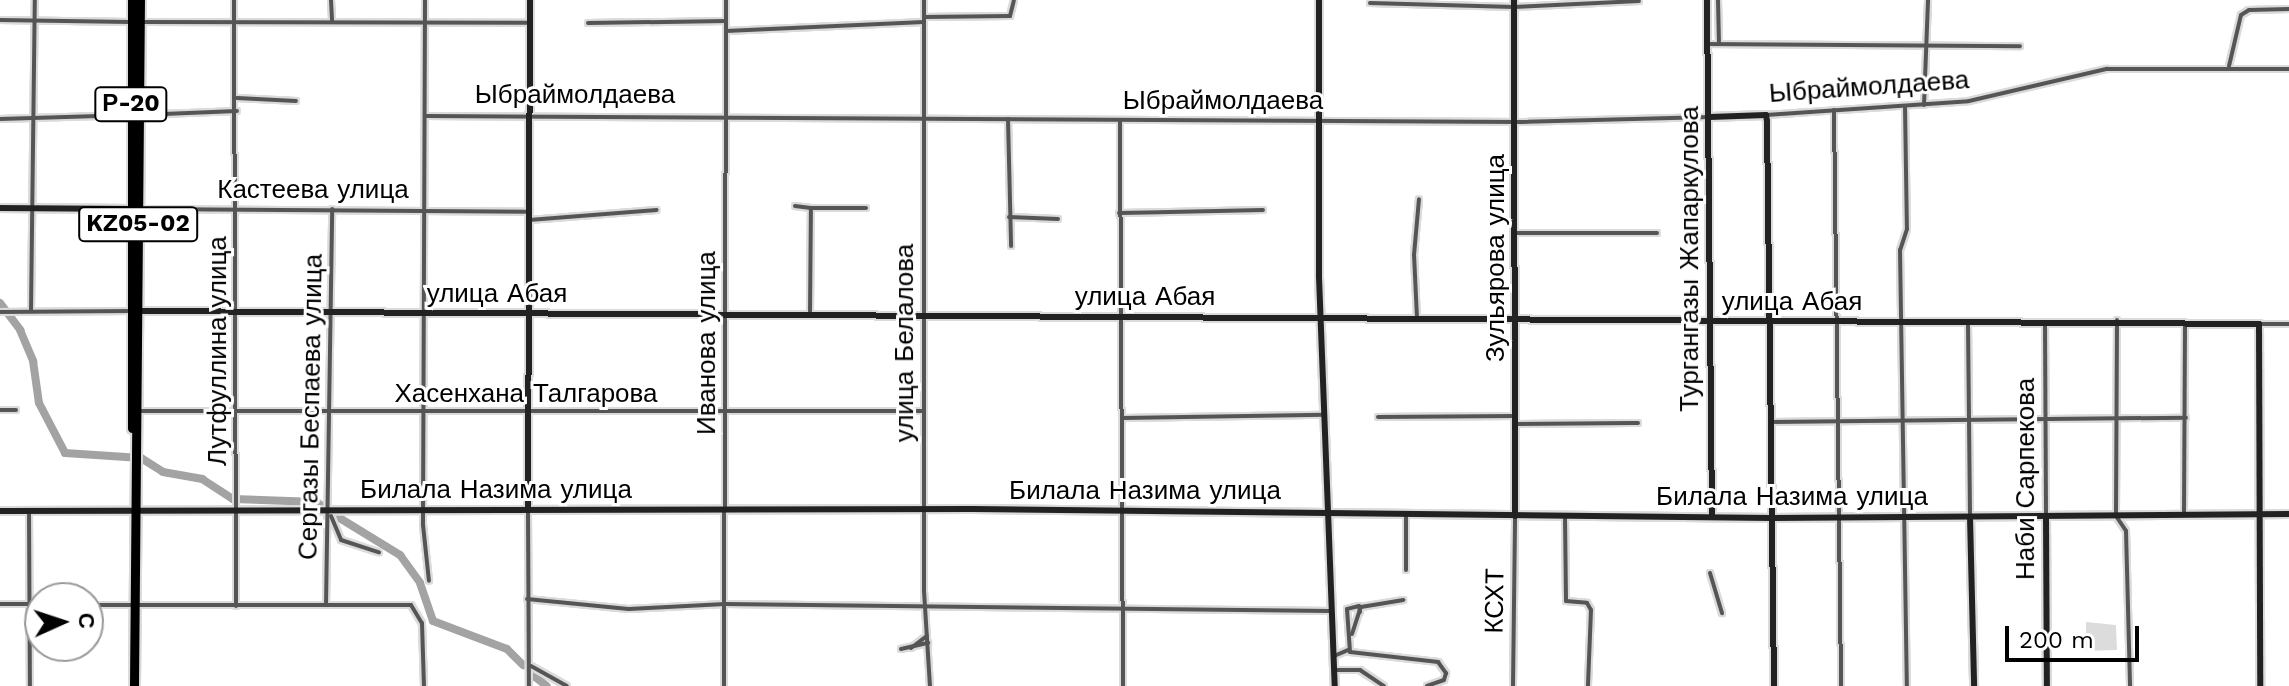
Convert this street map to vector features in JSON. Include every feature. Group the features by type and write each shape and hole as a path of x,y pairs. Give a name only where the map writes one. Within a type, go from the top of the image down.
{"highway":[{"name":"Р-20","path":"132,0 136,22 135,209"},
{"path":"136,22 140,0"},
{"name":"KZ05-02","path":"134,686 135,209"}],"street":[{"path":"31,311 31,115 35,0"},
{"name":"Лутфуллина улица","path":"234,0 237,98 236,465 233,506 236,606"},
{"path":"331,0 332,22"},
{"path":"425,0 424,511 429,581"},
{"path":"529,686 530,0"},
{"name":"Иванова улица","path":"724,686 726,0"},
{"name":"улица Белалова","path":"924,0 922,314 925,606 930,686"},
{"path":"726,31 1010,16 1014,0"},
{"path":"1319,0 1321,317 1335,686"},
{"name":"Тургангазы Жапаркулова","path":"1707,0 1712,517"},
{"path":"1718,0 1719,44"},
{"path":"1924,105 1928,0"},
{"path":"1370,3 1639,1"},
{"name":"Зульярова улица","path":"1514,4 1515,516"},
{"path":"2229,66 2241,15 2249,10 2289,9"},
{"path":"0,20 425,20 529,23"},
{"path":"588,23 726,21"},
{"path":"1707,44 2020,46"},
{"name":"Ыбраймолдаева","path":"425,116 529,114 1320,121 1710,117 1924,105 2019,90 2093,70 2229,66 2289,69"},
{"path":"237,98 296,101"},
{"path":"1905,106 1907,686"},
{"path":"1834,110 1841,686"},
{"path":"0,119 31,115 237,111"},
{"path":"1766,115 1774,686"},
{"path":"1008,119 1011,246"},
{"path":"1120,120 1123,686"},
{"path":"1417,321 1414,255 1419,199"},
{"path":"795,206 866,208"},
{"name":"Кастеева улица","path":"0,208 332,209 529,216 657,210"},
{"path":"810,314 811,208"},
{"name":"Сергазы Беспаева улица","path":"326,605 330,512 332,209"},
{"path":"1119,213 1263,210"},
{"path":"1009,217 1058,219"},
{"path":"1515,233 1657,233"},
{"name":"улица Абая","path":"0,312 922,314 1515,322 2117,320 2289,324"},
{"path":"2117,320 2116,516 2126,531 2130,686"},
{"path":"1968,321 1974,686"},
{"name":"Наби Сарпекова","path":"2045,321 2047,686"},
{"path":"2184,515 2185,322"},
{"path":"2259,324 2260,686"},
{"path":"0,410 16,410"},
{"name":"Хасенхана Талгарова","path":"134,411 923,411"},
{"path":"1122,419 1325,415"},
{"path":"1378,417 1638,423"},
{"path":"1771,422 2186,418"},
{"name":"Билала Назима улица","path":"0,511 135,513 233,506 330,512 925,509 1772,518 2289,514"},
{"path":"28,582 29,512"},
{"path":"330,512 341,540 379,552"},
{"path":"1406,513 1406,570"},
{"name":"КСХТ","path":"1513,686 1515,516"},
{"path":"1565,517 1566,601 1587,603 1591,610 1588,686"},
{"path":"1710,573 1722,613"},
{"path":"527,599 629,609 725,604 1333,611"},
{"path":"1360,612 1374,602 1403,600"},
{"path":"0,604 24,605"},
{"path":"104,605 411,605 422,623 424,686"},
{"path":"1334,656 1348,654 1350,637 1358,628 1359,606 1347,609 1350,637 1353,654 1419,656 1438,662 1446,673 1444,680 1427,686"},
{"path":"911,648 914,641 927,636"},
{"path":"901,649 928,643"},
{"path":"29,662 30,686"},
{"path":"530,665 567,686"},
{"path":"1335,670 1360,670 1384,686"}],"shaded area":[{"path":"2086,622 2116,625 2117,650 2086,651"}],"waterway":[{"path":"0,303 20,330 33,361 39,403 65,453 141,458 163,472 202,479 233,499 317,502 323,507"},
{"path":"333,514 400,555 420,583 433,621 507,649 523,665"},
{"path":"534,676 547,686"}]}
